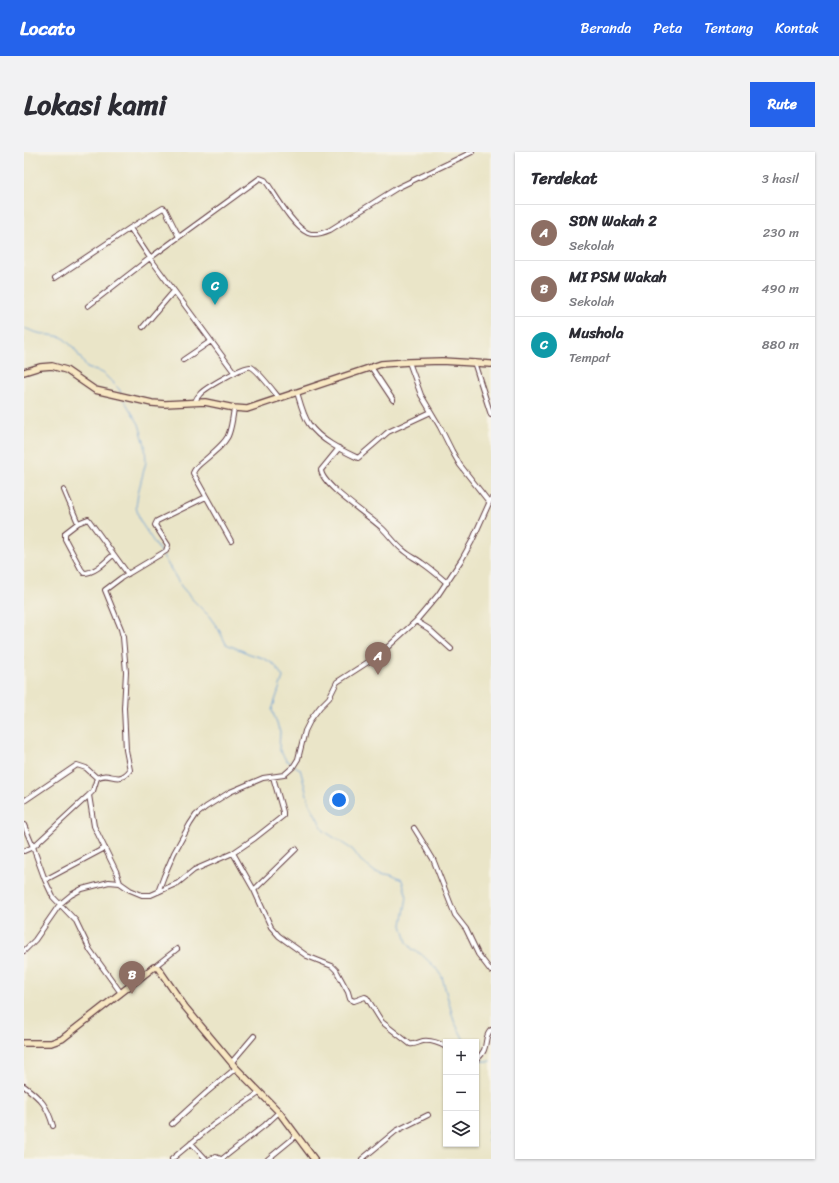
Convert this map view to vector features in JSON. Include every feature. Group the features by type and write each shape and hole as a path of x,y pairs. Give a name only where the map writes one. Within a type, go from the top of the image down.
{"main road":[{"path":"24,372 40,367 52,366 66,370 95,390 159,404 212,402 234,408 250,408 381,364 442,361 491,364"},
{"path":"24,1043 51,1043 62,1039 154,967 158,968 185,1007 231,1063 279,1112 314,1159"}],"street":[{"path":"88,306 150,258 260,178 265,180 285,210 299,226 308,233 319,234 330,230 397,188 472,152"},
{"path":"55,278 163,208 165,209 179,237"},
{"path":"130,228 150,258 234,372"},
{"path":"143,327 174,291"},
{"path":"183,360 210,341"},
{"path":"158,892 174,853 196,815 230,792 263,778 284,775 293,768 298,759 305,731 311,719 329,698 337,682 379,655 416,621 447,583 472,542 490,501 460,465 421,395 409,362"},
{"path":"474,362 491,415"},
{"path":"195,402 200,393 234,372 246,367 254,368 280,399"},
{"path":"371,367 393,400"},
{"path":"297,392 309,424 321,436 358,458 360,458 388,432 431,412"},
{"path":"230,541 193,473 198,466 227,439 232,428 234,408"},
{"path":"339,448 321,470 321,474 324,478 342,496 383,530 405,552 447,583"},
{"path":"64,490 78,523"},
{"path":"24,851 33,847 89,795 97,778 104,775 121,778 126,776 130,770 126,750 124,708 126,672 123,637 105,592 106,589 167,549 167,543 155,525 157,521 206,497"},
{"path":"113,555 100,566 90,572 84,573 80,569 65,538 65,535 78,523 88,519 128,574"},
{"path":"416,621 428,629 451,649"},
{"path":"24,801 77,764 86,768 97,778"},
{"path":"24,951 35,940 60,904 71,895 82,889 100,883 109,882 120,883 130,890 142,895 151,895 178,883 194,870 233,853 256,838 283,816 273,777"},
{"path":"89,795 94,826 116,871 120,883"},
{"path":"24,825 53,897 76,921 90,950 121,993"},
{"path":"414,828 433,859 455,915 466,929 478,954 491,971"},
{"path":"45,880 105,848"},
{"path":"254,890 296,849"},
{"path":"233,853 275,932 307,956 332,966 336,970 348,992 350,999 354,1001 365,997 367,998 382,1022 410,1044 414,1045 422,1041 430,1041 443,1044"},
{"path":"154,967 178,949"},
{"path":"479,1056 486,1045 486,1036 491,1030"},
{"path":"231,1063 254,1036"},
{"path":"172,1124 236,1068"},
{"path":"24,1086 42,1102 49,1111 53,1126"},
{"path":"172,1159 213,1125 259,1093"},
{"path":"210,1159 216,1157 221,1159 265,1125 279,1112"},
{"path":"362,1159 396,1131 428,1115"},
{"path":"268,1159 296,1136"},
{"path":"191,1143 206,1159"}],"waterway":[{"path":"24,328 38,333 62,337 74,348 87,368 103,373 121,393"},
{"path":"124,400 139,424 145,445 146,462 136,507 140,521 161,553"},
{"path":"163,556 181,586 209,616 219,630 226,644 263,658 275,665 283,677 272,710 280,732 279,749 286,760 293,764"},
{"path":"295,766 300,769 309,802 324,831 353,850 361,861 375,872 391,875 402,880 407,897 402,925 407,942 413,950 421,954 435,967 442,977 454,1021 463,1039"},
{"path":"479,1060 491,1061"},
{"path":"491,1125 488,1131 488,1141 491,1143"}],"place":[{"name":"Mushola","path":"215,305"},
{"name":"SDN Wakah 2","path":"378,675"},
{"name":"MI PSM Wakah","path":"132,994"}]}
